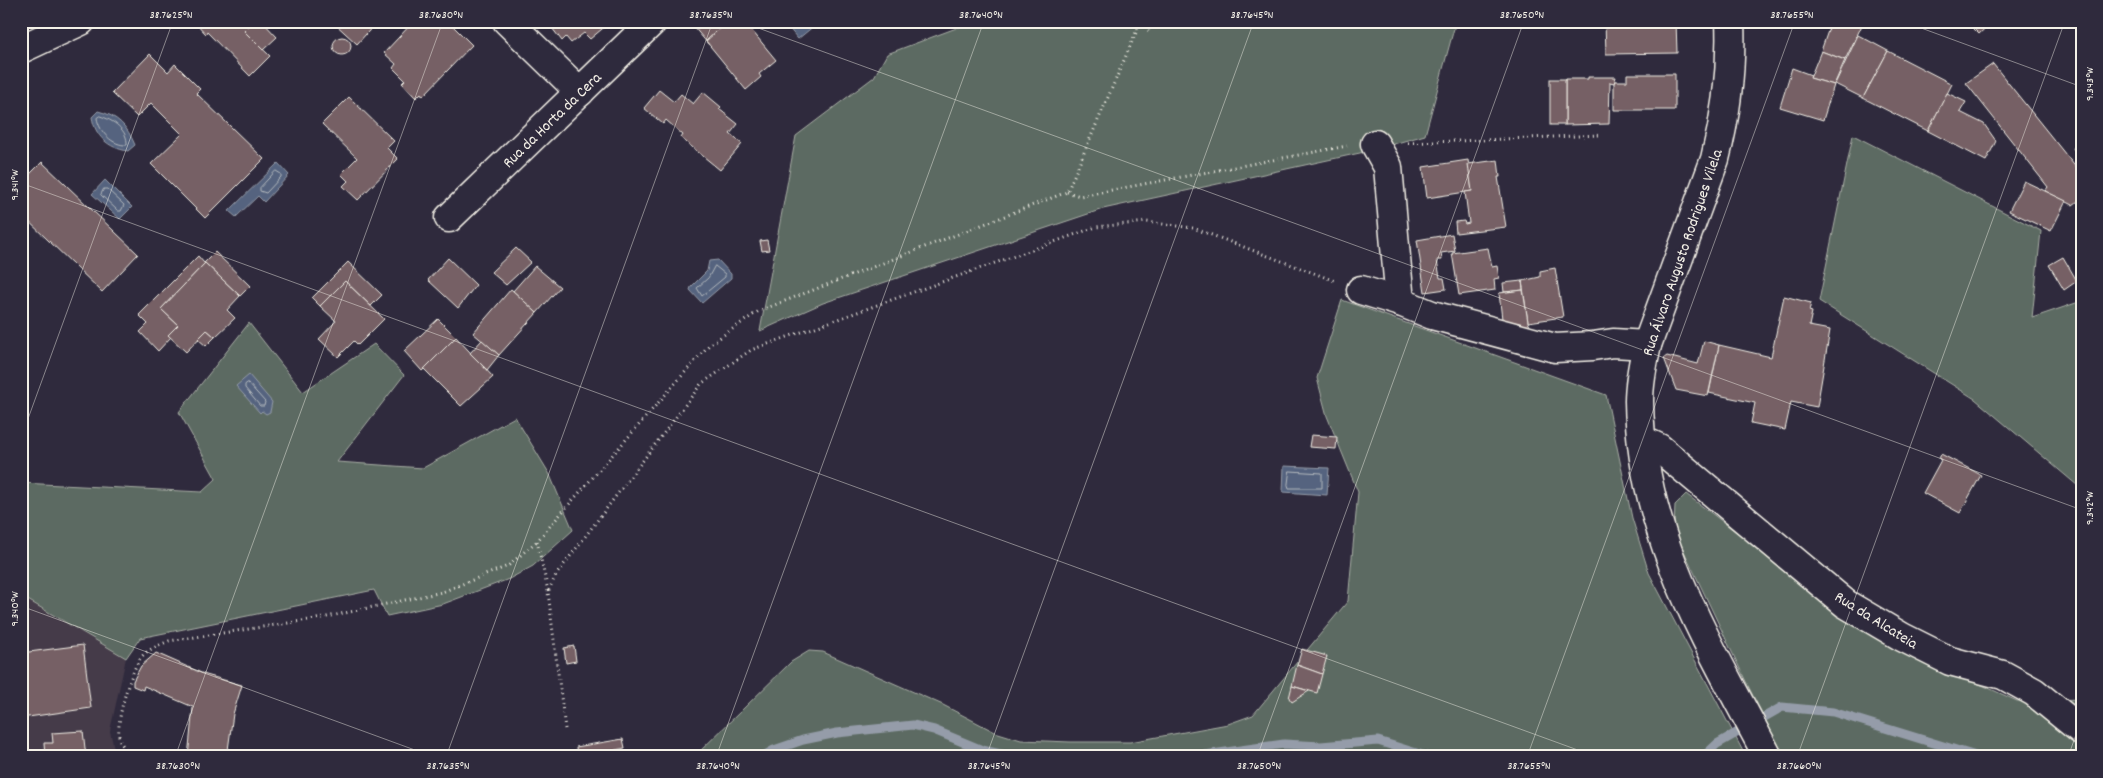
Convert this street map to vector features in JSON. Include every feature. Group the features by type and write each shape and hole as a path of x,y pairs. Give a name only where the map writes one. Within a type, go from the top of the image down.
{"street":[{"path":"21,49 81,21"},
{"path":"507,21 580,92"},
{"name":"Rua da Horta da Cera","path":"449,218 653,21"},
{"name":"Rua Álvaro Augusto Rodrigues Vilela","path":"1730,21 1731,50 1727,106 1715,159 1647,345 1639,400 1642,440 1654,509 1672,568 1699,628 1767,756"},
{"path":"1375,144 1388,167 1400,302"},
{"path":"1361,290 1400,302 1432,315 1555,348 1613,343 1647,345"},
{"name":"Rua da Alcateia","path":"1642,440 1660,448 1846,604 1902,637 1950,661 2003,675 2011,679 2034,692 2082,731"}],"path":[{"path":"1067,192 1141,21"},
{"path":"132,757 121,742 119,734 122,710 129,680 140,659 150,649 169,641 322,618 442,592 508,566 537,542 709,345 759,311 1067,192 1080,196 1362,143 1600,135"},
{"path":"548,592 556,574 701,384 750,350 1096,227 1104,226 1147,222 1193,228 1361,290"},
{"path":"537,542 548,592 566,729"}],"shaded area":[{"path":"21,596 126,658 110,731 116,757 21,757"}],"green space":[{"path":"975,21 1089,21 1091,28 1100,21 1155,21 1147,33 1157,21 1456,21 1425,135 1369,151 1103,209 823,303 760,331 796,136 874,77 887,54"},
{"path":"1853,135 2041,231 2032,318 2082,302 2082,486 2078,486 1975,399 1819,301"},
{"path":"1342,300 1606,395 1632,518 1649,573 1746,757 694,757 791,662 809,651 823,652 943,705 995,732 1021,740 1130,742 1228,724 1253,715 1348,601 1358,492 1327,416 1317,378"},
{"path":"249,323 303,392 374,344 404,375 337,462 423,468 515,417 549,473 573,530 533,566 509,579 443,604 387,616 374,590 140,638 126,658 21,596 21,483 202,492 216,479 179,412"},
{"path":"1686,494 1872,635 2017,701 2082,699 2082,757 1785,757 1750,690 1674,530 1675,505"}],"water":[{"path":"783,21 812,21 815,25 798,39"},
{"path":"98,111 111,116 121,123 129,132 135,145 128,151 114,147 104,140 96,130 92,117"},
{"path":"278,163 289,175 264,202 258,196 236,217 229,211"},
{"path":"105,180 132,207 120,219 92,194"},
{"path":"718,260 731,274 731,278 702,303 690,290 691,287 707,271 709,261"},
{"path":"249,375 272,402 270,412 266,414 262,411 260,413 236,386"},
{"path":"1284,466 1329,468 1327,495 1283,492"}],"building":[{"path":"194,21 254,21 244,31 270,56 250,76"},
{"path":"254,21 262,21 277,37 263,50 244,31"},
{"path":"332,21 377,21 377,22 357,44"},
{"path":"414,21 420,23 422,21 448,21 472,45 423,96 421,93 416,98 402,83 405,80 393,68 396,64 384,53"},
{"path":"554,21 605,21 608,24 590,39 584,33 571,43 566,37 562,41 552,28 557,24"},
{"path":"699,21 743,21 732,29 726,23 706,41 709,45 693,26"},
{"path":"744,21 776,60 759,74 761,77 746,90 706,41 726,23 732,29"},
{"path":"1555,21 1571,21 1571,25 1555,26"},
{"path":"1571,21 1605,21 1605,24 1571,25"},
{"path":"1605,21 1676,21 1677,53 1606,54"},
{"path":"1864,21 1845,60 1821,51 1829,28 1811,22"},
{"path":"1966,21 1993,21 1979,34"},
{"path":"1858,35 1888,51 1863,98 1835,84"},
{"path":"342,37 348,40 351,46 348,52 342,55 336,52 333,46 336,40"},
{"path":"1821,51 1845,60 1834,85 1810,78"},
{"path":"1888,51 1952,84 1928,131 1863,98"},
{"path":"150,54 168,72 175,64 200,89 196,93 264,159 205,218 151,164 182,134 151,103 137,117 112,93"},
{"path":"1993,64 2082,175 2082,198 2073,205 2045,191 2048,187 1966,83"},
{"path":"1792,68 1811,75 1810,78 1834,85 1823,120 1780,107"},
{"path":"1627,74 1675,74 1675,110 1614,110 1614,81 1627,81"},
{"path":"1588,77 1616,77 1614,83 1610,82 1609,124 1565,125 1565,79 1588,79"},
{"path":"1550,79 1565,79 1565,125 1550,125"},
{"path":"659,90 674,102 681,94 693,104 703,92 721,107 719,109 738,124 730,134 742,144 720,170 681,138 683,135 666,120 663,124 644,108"},
{"path":"1947,93 1966,102 1960,112 1984,124 1996,141 1986,161 1928,131"},
{"path":"349,97 394,141 387,148 398,159 358,200 343,186 348,181 341,174 357,158 322,124"},
{"path":"2082,143 2082,163 2073,148"},
{"path":"1468,160 1472,191 1427,198 1423,167"},
{"path":"1498,160 1500,177 1498,177 1506,227 1456,233 1455,222 1464,221 1465,224 1469,223 1465,192 1472,191 1468,164"},
{"path":"42,162 138,254 102,292 21,214 21,183"},
{"path":"2024,181 2066,201 2051,231 2009,211"},
{"path":"1452,234 1455,251 1441,253 1442,260 1437,260 1440,278 1444,278 1446,289 1425,292 1417,240"},
{"path":"767,240 769,250 762,251 760,241"},
{"path":"516,248 531,262 506,285 491,272"},
{"path":"1488,248 1492,267 1497,266 1499,278 1494,279 1495,290 1459,295 1452,253"},
{"path":"215,252 250,286 240,296 205,263 161,309 178,325 168,335 171,337 158,351 140,332 148,324 139,315 198,256 204,263"},
{"path":"2063,257 2077,281 2064,290 2049,265"},
{"path":"448,258 476,285 458,308 428,280"},
{"path":"348,262 382,295 371,306 345,281 320,306 312,298"},
{"path":"205,263 240,296 227,310 235,318 215,337 207,330 186,352 168,335 178,325 161,309"},
{"path":"535,266 560,287 537,313 513,291"},
{"path":"1555,268 1563,317 1528,322 1522,281 1540,277 1540,271"},
{"path":"345,281 384,319 358,345 354,341 338,357 319,339 336,321 320,306"},
{"path":"1522,281 1523,290 1504,292 1503,283"},
{"path":"511,289 537,313 499,355 473,333"},
{"path":"1523,290 1530,326 1502,319 1499,293"},
{"path":"1784,296 1811,303 1809,311 1812,312 1809,326 1830,330 1817,407 1791,402 1785,430 1751,423 1755,403 1709,393 1719,345 1771,357"},
{"path":"438,319 456,337 422,371 404,351"},
{"path":"207,330 215,337 206,346 198,339"},
{"path":"456,337 493,377 461,406 424,369"},
{"path":"482,340 499,355 487,370 470,353"},
{"path":"1704,341 1719,345 1708,396 1676,390 1664,358 1667,356 1698,364"},
{"path":"1311,435 1337,437 1336,449 1309,447"},
{"path":"1941,454 1981,475 1960,513 1923,493 1941,460 1939,459"},
{"path":"83,645 91,708 21,718 21,653"},
{"path":"574,646 576,661 566,663 564,648"},
{"path":"1302,649 1327,656 1322,674 1297,665"},
{"path":"156,653 206,675 242,685 233,714 227,757 188,757 193,707 144,686 143,690 133,686 133,681 141,666"},
{"path":"1297,665 1322,674 1317,693 1292,686"},
{"path":"1292,686 1309,691 1292,702 1289,698"},
{"path":"83,731 86,757 45,757 44,743 53,743 52,733"},
{"path":"623,739 625,748 615,750 616,757 577,757 576,747"}],"waterway":[{"path":"1703,757 1717,744 1782,707 1833,712 1979,757"},
{"path":"762,757 774,750 803,740 837,733 913,725 934,730 982,750 1015,757"},
{"path":"1190,757 1284,744 1321,746 1378,741 1429,757"}]}
